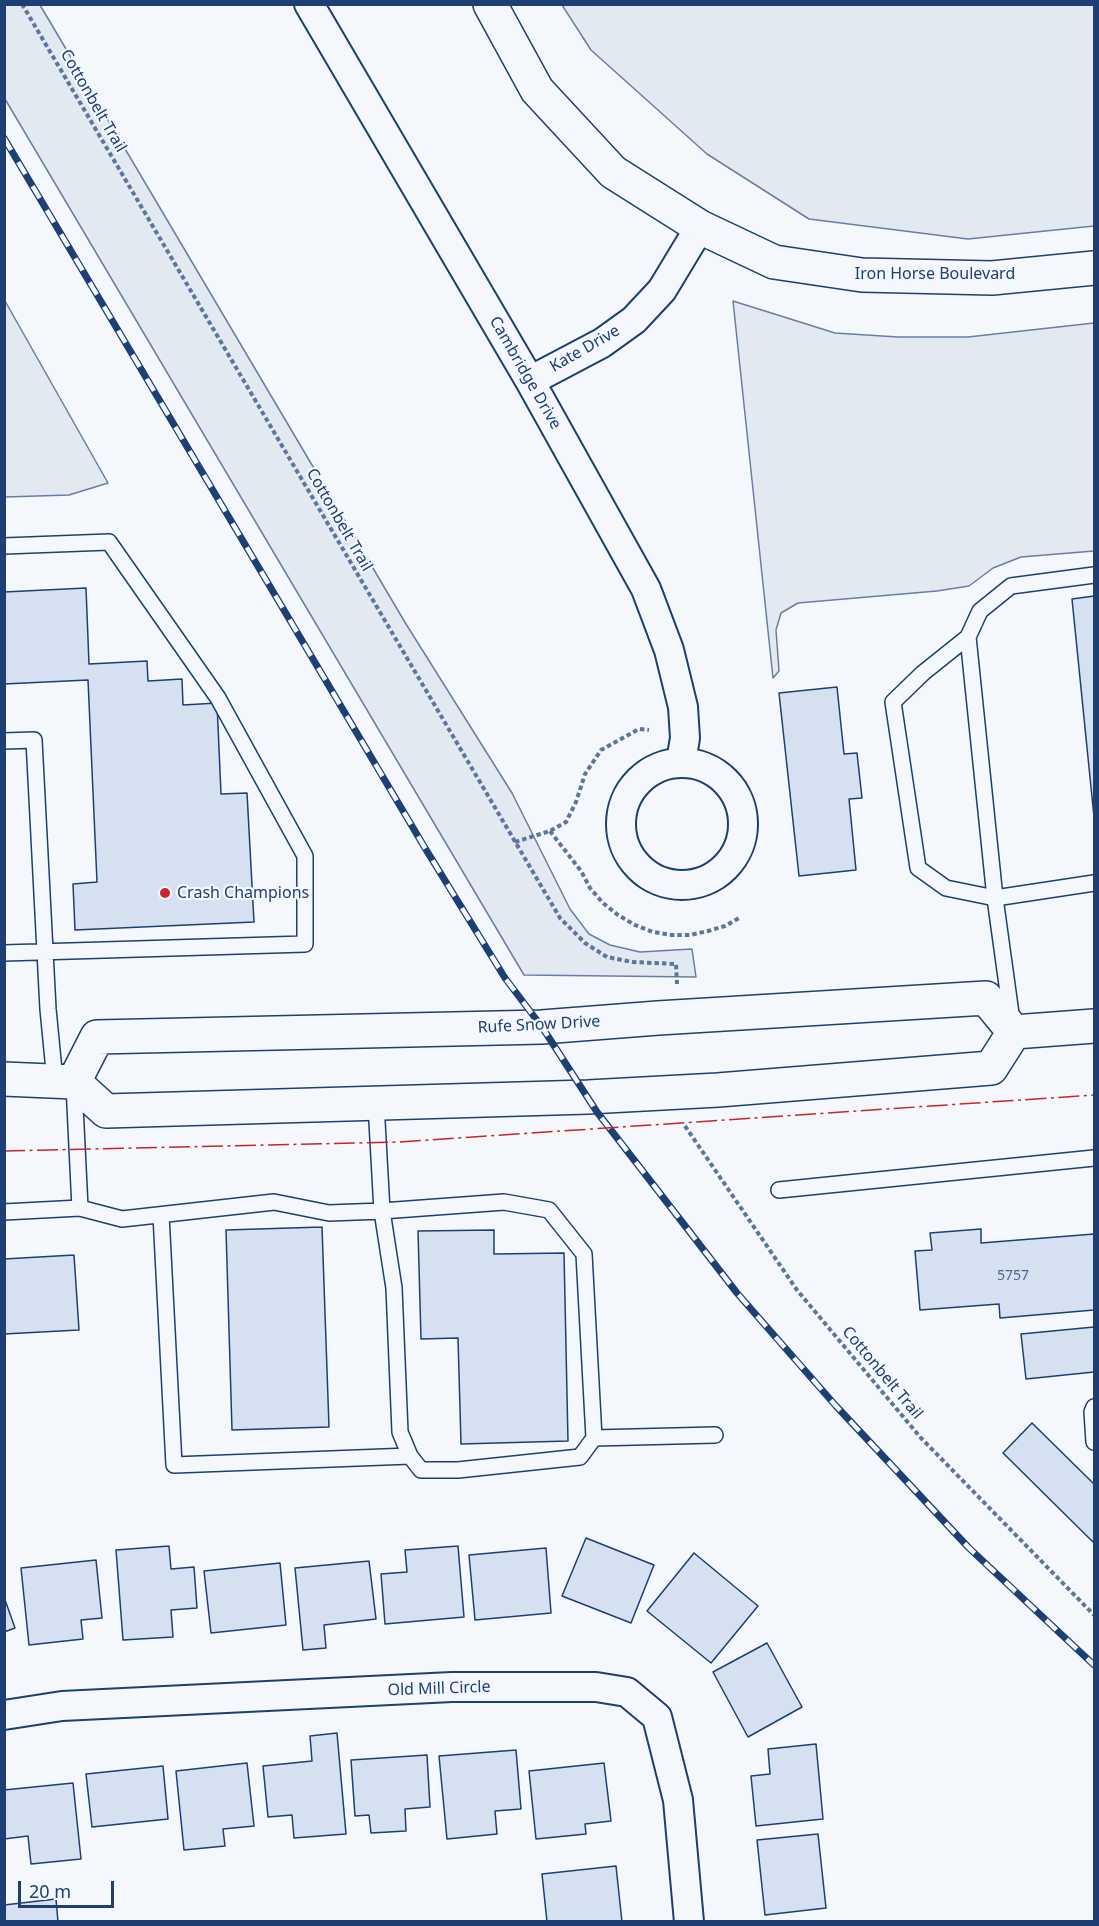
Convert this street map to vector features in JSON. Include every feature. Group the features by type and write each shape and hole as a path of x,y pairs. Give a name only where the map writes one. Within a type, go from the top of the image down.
{"main road":[{"name":"Iron Horse Boulevard","path":"490,4 537,90 613,172 700,227 774,262 861,275 992,278 1095,268"},
{"name":"Rufe Snow Drive","path":"64,1081 97,1037 542,1027 986,998 1014,1032"},
{"path":"4,1079 64,1081 106,1111 521,1100 708,1091 991,1068 1014,1032 1094,1026"}],"street":[{"name":"Cambridge Drive","path":"309,4 530,381 646,589 669,650 683,707 685,738 681,762"},
{"name":"Kate Drive","path":"530,381 602,343 634,320 662,290 700,227"},
{"path":"681,762 699,764 716,772 730,784 739,800 744,817 743,836 726,868 712,878 695,885 677,886 659,881 644,872 632,859 623,843 621,825 622,807 638,780 651,770 665,764 681,762"},
{"name":"Old Mill Circle","path":"4,1715 62,1706 452,1687 596,1687 627,1692 657,1717 678,1800 689,1922"}],"lane":[{"path":"4,546 109,542 218,698 306,856 305,944 4,953"},
{"path":"1095,575 1011,586 980,611 968,637 923,673 893,702 918,868 946,888 995,898 1095,883"},
{"path":"968,637 995,898 1014,1032"},
{"path":"4,741 34,740 48,1010 64,1081 80,1208"},
{"path":"4,1212 80,1208 122,1219 274,1203 329,1214 382,1211 504,1202 549,1210 584,1254 594,1438 580,1458 458,1470 421,1470 410,1456 400,1432 394,1288 382,1211 376,1104"},
{"path":"779,1190 1095,1158"},
{"path":"161,1215 174,1465 410,1456"},
{"path":"1095,1407 1092,1412 1095,1442"},
{"path":"594,1438 715,1435"}],"path":[{"name":"Cottonbelt Trail","path":"22,4 560,918 585,943 607,957 632,962 676,964 677,983"},
{"path":"515,842 550,831 566,822 576,802 585,774 601,750 639,729 649,730"},
{"path":"550,831 603,903 635,925 653,932 690,935 725,926 741,917"},
{"name":"Cottonbelt Trail","path":"682,1120 798,1290 885,1395 921,1438 1095,1614"}],"shaded area":[{"path":"4,5 40,5 406,624 512,793 570,909 589,934 610,945 640,952 692,949 696,977 524,975 5,99"},
{"path":"562,5 1094,5 1094,226 968,239 809,219 707,154 591,50"},
{"path":"4,301 108,483 69,495 5,497"},
{"path":"733,301 835,333 898,337 968,337 1094,323 1094,551 1021,557 993,568 969,586 937,591 798,603 781,613 776,630 779,671 773,678"}],"building":[{"path":"86,588 89,664 147,661 148,681 182,679 183,705 217,703 221,794 247,793 254,922 75,930 73,884 97,882 88,680 4,684 4,592"},
{"path":"1094,596 1094,817 1072,599"},
{"path":"837,687 844,754 857,753 862,798 849,799 856,870 799,876 779,693"},
{"path":"322,1227 329,1427 232,1430 226,1230"},
{"path":"981,1229 981,1243 1094,1234 1094,1310 1000,1318 999,1304 920,1310 915,1251 932,1250 930,1233"},
{"path":"494,1230 494,1254 564,1253 568,1441 461,1444 458,1338 421,1339 418,1231"},
{"path":"74,1255 79,1330 4,1334 4,1259"},
{"path":"1094,1327 1094,1372 1026,1379 1021,1334"},
{"path":"1032,1423 1094,1484 1094,1543 1003,1453"},
{"path":"586,1538 654,1565 631,1623 562,1596"},
{"path":"169,1546 171,1569 194,1567 197,1608 171,1610 173,1637 123,1640 116,1550"},
{"path":"458,1546 464,1617 385,1624 381,1574 407,1572 405,1550"},
{"path":"546,1548 551,1613 475,1620 469,1555"},
{"path":"694,1553 758,1606 711,1663 647,1611"},
{"path":"96,1560 102,1618 81,1620 83,1639 29,1645 21,1568"},
{"path":"369,1561 376,1619 324,1625 326,1648 303,1650 295,1568"},
{"path":"280,1563 286,1625 211,1633 204,1571"},
{"path":"4,1597 15,1628 4,1632"},
{"path":"767,1643 802,1707 748,1737 713,1672"},
{"path":"337,1733 346,1834 294,1838 292,1815 268,1817 263,1766 312,1761 310,1736"},
{"path":"816,1744 823,1819 756,1826 751,1776 770,1774 768,1749"},
{"path":"516,1750 521,1809 495,1811 497,1834 447,1839 439,1756"},
{"path":"427,1755 430,1807 405,1809 406,1831 371,1833 369,1815 355,1816 351,1760"},
{"path":"247,1763 254,1826 223,1829 225,1846 184,1850 176,1771"},
{"path":"604,1763 611,1821 585,1824 586,1834 536,1839 529,1771"},
{"path":"163,1766 168,1819 92,1827 86,1774"},
{"path":"73,1783 81,1859 31,1864 28,1836 4,1839 4,1790"},
{"path":"818,1834 826,1908 765,1915 757,1840"},
{"path":"616,1866 622,1922 547,1922 542,1874"},
{"path":"56,1899 58,1922 4,1922 4,1905"}],"railway":[{"path":"4,138 425,848 505,978 542,1027 597,1112 737,1293 836,1406 969,1548 1094,1665"}],"power":[{"path":"4,1151 399,1142 1094,1095"}],"place":[{"name":"Crash Champions","path":"165,893"}]}
